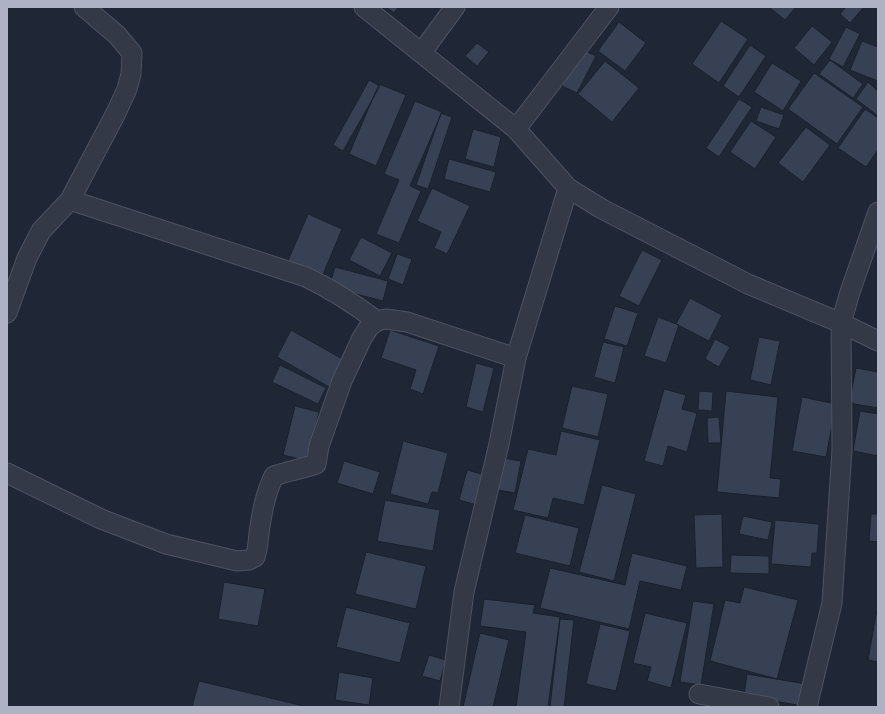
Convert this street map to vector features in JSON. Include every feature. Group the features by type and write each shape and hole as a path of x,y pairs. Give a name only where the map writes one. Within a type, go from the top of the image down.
{"street":[{"path":"8,307 27,258 41,231 70,200 127,89 132,66 132,53 117,34 84,7"},
{"path":"364,7 422,52 516,129 568,188 602,209 748,284 841,323 878,341"},
{"path":"422,52 455,7"},
{"path":"516,129 609,7"},
{"path":"449,707 464,592 499,444 516,358 568,188"},
{"path":"70,200 306,277 329,288 350,301 377,321"},
{"path":"807,707 832,603 842,450 841,323 850,292 878,212"},
{"path":"7,472 100,519 166,544 237,561 250,560 255,557 258,549 263,506 268,487 274,476 292,470 303,469 316,464 318,446 342,381 362,338 369,327 377,321 386,319 407,322 516,358"},
{"path":"700,694 769,707"}],"building":[{"path":"386,7 398,7 394,13"},
{"path":"769,7 796,7 785,20"},
{"path":"846,7 864,7 850,23 840,14"},
{"path":"721,21 748,39 719,83 692,64"},
{"path":"619,22 646,43 625,71 598,51"},
{"path":"812,26 832,42 814,65 794,48"},
{"path":"846,27 860,34 843,67 829,59"},
{"path":"862,41 878,47 878,81 850,70"},
{"path":"477,43 489,52 477,66 465,56"},
{"path":"750,45 766,56 739,97 723,86"},
{"path":"581,49 596,56 577,93 562,86"},
{"path":"830,60 863,84 853,98 819,74"},
{"path":"605,61 639,88 612,122 578,94"},
{"path":"772,63 801,81 783,111 754,92"},
{"path":"814,73 863,107 837,144 788,109"},
{"path":"369,80 380,86 343,151 333,145"},
{"path":"868,82 878,91 878,116 856,99"},
{"path":"379,84 406,95 376,166 349,154"},
{"path":"739,99 752,107 719,157 706,148"},
{"path":"415,101 442,112 410,186 421,191 399,243 376,234 399,180 384,174"},
{"path":"761,107 784,115 779,129 756,121"},
{"path":"865,109 878,118 878,150 866,167 838,148"},
{"path":"441,113 452,117 428,189 416,185"},
{"path":"751,121 776,137 755,169 730,152"},
{"path":"806,127 830,145 803,182 778,163"},
{"path":"473,129 501,137 494,167 465,159"},
{"path":"449,159 496,172 490,192 444,179"},
{"path":"432,188 470,206 447,254 434,248 441,232 417,221"},
{"path":"308,214 342,229 322,277 287,263"},
{"path":"361,237 392,253 380,276 349,260"},
{"path":"642,250 662,260 639,306 619,296"},
{"path":"397,254 412,259 403,285 388,279"},
{"path":"335,267 388,281 383,301 329,287"},
{"path":"690,298 722,315 709,341 676,324"},
{"path":"615,306 638,313 627,346 604,339"},
{"path":"658,317 679,325 666,363 644,356"},
{"path":"291,330 346,361 331,388 277,357"},
{"path":"390,330 439,346 423,394 410,389 416,370 381,358"},
{"path":"759,337 780,341 771,385 750,380"},
{"path":"715,339 730,347 719,367 705,359"},
{"path":"603,342 624,347 615,383 594,377"},
{"path":"476,363 494,368 483,412 466,407"},
{"path":"280,365 326,388 318,404 272,382"},
{"path":"856,368 878,372 878,408 849,403"},
{"path":"572,386 608,394 598,437 562,428"},
{"path":"664,389 686,395 682,409 697,413 687,452 668,446 663,466 644,461"},
{"path":"699,391 713,392 712,411 698,410"},
{"path":"726,391 778,397 770,478 781,479 779,498 717,492"},
{"path":"802,397 836,404 826,457 792,451"},
{"path":"295,406 319,412 308,461 283,455"},
{"path":"860,411 878,414 878,456 853,451"},
{"path":"719,417 721,443 708,443 707,418"},
{"path":"561,431 600,440 584,505 553,498 548,518 513,510 528,449 556,455"},
{"path":"403,441 448,453 438,493 432,492 428,504 390,494"},
{"path":"503,458 521,461 515,493 498,490"},
{"path":"344,461 380,472 373,494 337,483"},
{"path":"467,470 485,475 477,505 459,500"},
{"path":"602,485 636,494 614,581 579,572"},
{"path":"385,500 440,510 433,551 377,541"},
{"path":"722,514 723,567 696,568 694,515"},
{"path":"871,514 878,514 878,542 869,541"},
{"path":"525,515 579,528 570,566 515,553"},
{"path":"743,516 772,522 768,540 739,534"},
{"path":"775,520 819,524 817,553 812,553 811,567 771,564"},
{"path":"366,552 426,566 416,609 355,594"},
{"path":"632,553 687,566 681,590 640,581 629,629 540,608 550,568 625,585"},
{"path":"731,555 769,556 769,574 730,573"},
{"path":"224,582 265,589 258,626 218,619"},
{"path":"744,587 798,600 777,679 710,661 725,600 740,603"},
{"path":"484,599 535,605 533,613 560,617 548,707 516,707 526,632 480,626"},
{"path":"693,601 714,604 701,685 680,682"},
{"path":"346,607 410,623 400,663 336,647"},
{"path":"645,613 687,623 671,688 647,681 651,667 633,663"},
{"path":"876,614 878,615 878,662 868,660"},
{"path":"560,619 574,620 564,707 550,707"},
{"path":"600,624 630,631 616,691 586,684"},
{"path":"480,633 509,640 493,707 463,707"},
{"path":"429,655 446,660 440,681 422,676"},
{"path":"339,672 373,678 369,705 335,700"},
{"path":"747,674 806,684 803,706 744,696"},
{"path":"199,681 300,705 299,707 192,707"}]}
